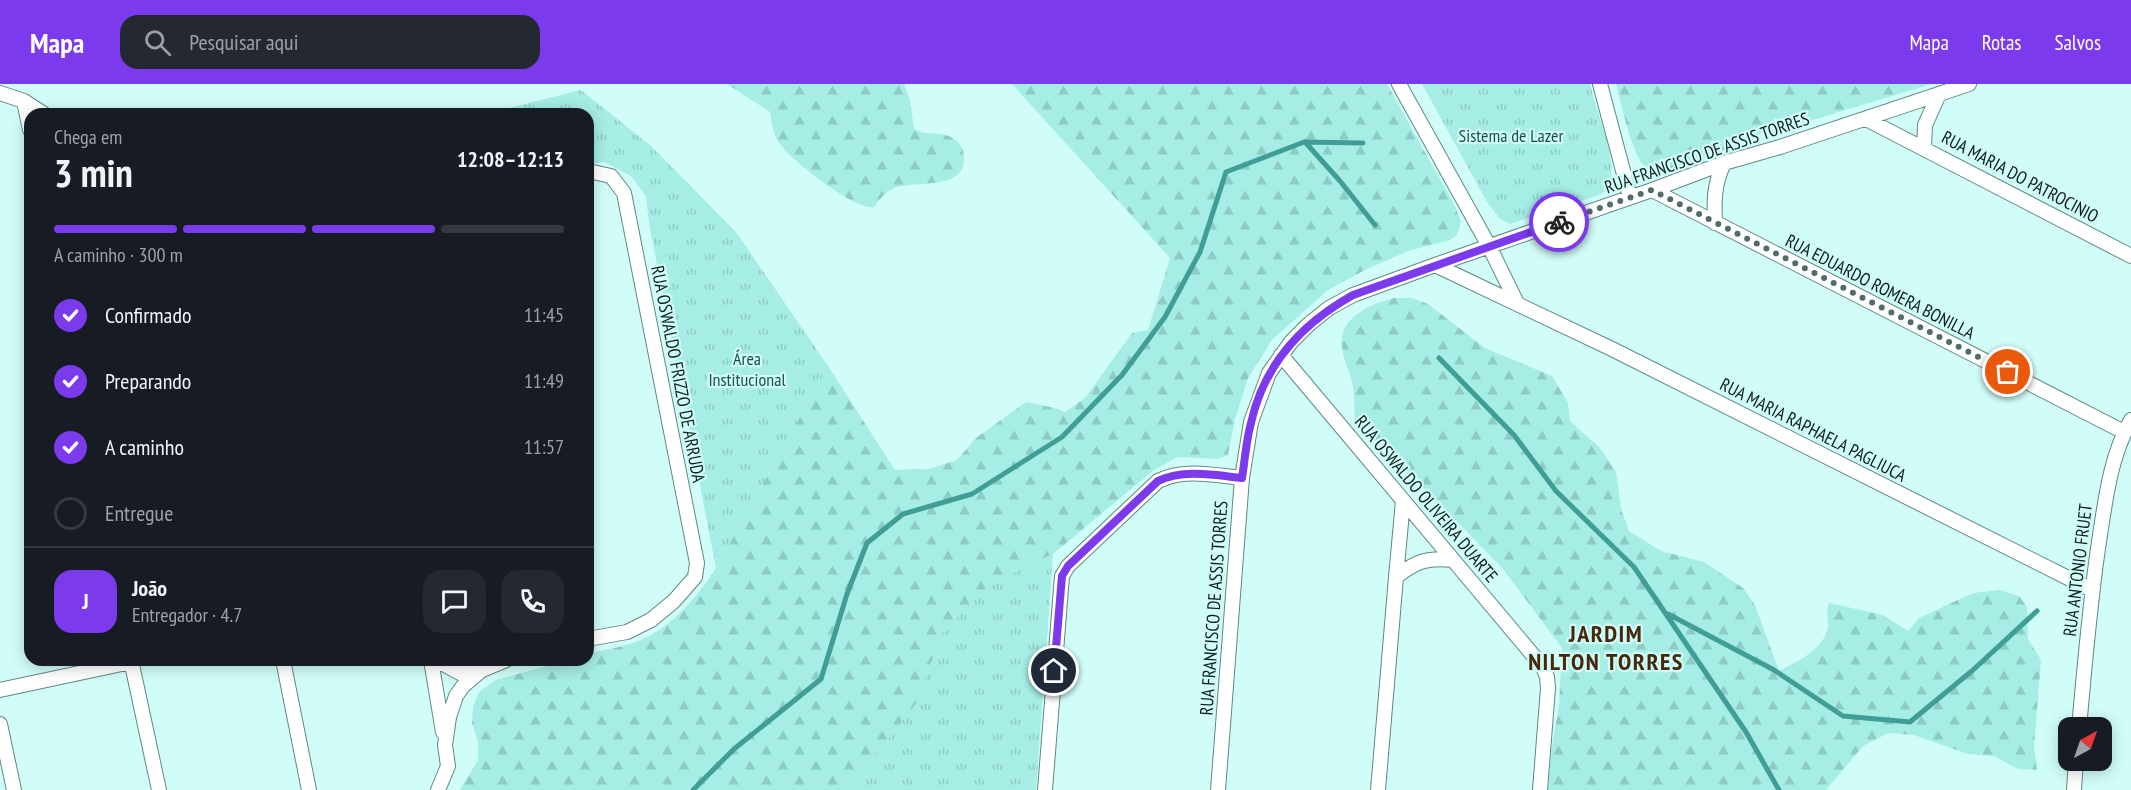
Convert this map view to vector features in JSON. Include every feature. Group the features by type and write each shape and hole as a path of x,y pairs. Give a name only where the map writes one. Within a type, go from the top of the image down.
{"street":[{"path":"1399,84 1489,246 1517,303"},
{"path":"1600,84 1630,198"},
{"name":"RUA FRANCISCO DE ASSIS TORRES","path":"1218,790 1242,478 1251,422 1269,374 1281,355 1308,325 1329,308 1353,295 1435,265 1724,163 1969,84"},
{"path":"0,93 24,101 35,108"},
{"name":"RUA MARIA DO PATROCINIO","path":"1924,147 1925,125 1939,94"},
{"path":"24,101 25,108"},
{"name":"RUA MARIA DO PATROCINIO","path":"1866,118 2131,256"},
{"path":"1715,223 1716,179 1724,163"},
{"name":"RUA OSWALDO FRIZZO DE ARRUDA","path":"594,172 611,176 624,193 697,563 695,577 674,601 651,620 627,632 594,638"},
{"name":"RUA EDUARDO ROMERA BONILLA","path":"1652,190 2128,426"},
{"name":"RUA MARIA RAPHAELA PAGLIUCA","path":"1435,265 1517,303 2092,590"},
{"name":"RUA OSWALDO OLIVEIRA DUARTE","path":"1281,355 1543,667 1548,687 1540,790"},
{"name":"RUA ANTONIO FRUET","path":"2080,717 2092,590 2108,483 2128,426"},
{"path":"1045,790 1062,576 1068,566 1158,481 1171,475 1184,473 1242,478"},
{"path":"1378,790 1403,501"},
{"path":"1396,577 1411,565 1434,558 1453,560"},
{"path":"0,690 108,666"},
{"path":"132,666 159,790"},
{"path":"284,666 309,790"},
{"path":"431,666 448,766 438,790"},
{"path":"447,666 460,673 482,670 492,666"},
{"path":"445,745 449,717 456,696 463,686 482,670"},
{"path":"0,724 14,790"},
{"path":"2074,790 2075,771"}],"green space":[{"path":"727,84 904,84 910,100 914,129 924,133 949,136 956,141 963,152 962,168 948,180 894,188 885,194 874,207 865,206 839,193 796,161 777,140 770,112"},
{"path":"1012,84 1387,84 1455,206 1461,222 1457,235 1450,240 1408,251 1328,290 1272,340 1248,378 1235,419 1228,455 1218,459 1178,457 1154,470 1053,554 1041,560 937,790 460,790 478,760 478,742 472,723 473,706 479,692 496,680 546,666 594,666 594,653 626,645 658,631 694,598 716,568 828,366 895,470 929,469 957,460 976,438 1026,402 1065,412 1085,398 1132,333 1148,330 1170,258"},
{"name":"Sistema de Lazer","path":"1422,84 1590,84 1609,148 1612,173 1609,184 1602,194 1510,224 1500,219 1487,202"},
{"path":"1616,84 1931,84 1793,126 1775,118 1755,138 1664,173 1643,164 1634,149"},
{"name":"Área Institucional","path":"581,90 651,146 736,232 828,366 716,568 649,223 646,196 631,176 604,162 594,164 594,108 509,108"},
{"path":"1394,298 1412,298 1428,304 1485,348 1552,376 1568,403 1570,421 1600,448 1616,472 1621,509 1629,531 1661,551 1704,562 1743,588 1755,605 1779,671 1806,656 1824,639 1828,628 1829,603 1883,615 1908,631 1919,618 1973,593 2000,590 2019,596 2027,607 2028,639 2041,660 2034,747 2037,770 2018,769 1994,756 1968,754 1914,735 1888,733 1863,746 1826,790 1548,790 1559,705 1562,648 1503,569 1400,463 1380,449 1367,430 1355,424 1353,387 1345,362 1342,337 1351,320 1366,308"},
{"path":"1053,554 1036,790 842,790 888,739 918,701 940,636 986,587"}],"waterway":[{"path":"693,790 734,749 821,679 847,594 867,543 903,514 972,494 1062,437 1122,375 1165,317 1200,252 1226,172 1304,142 1363,143"},
{"path":"1305,142 1375,225"},
{"path":"1439,358 1514,435 1556,491 1634,567 1746,732 1779,790"},
{"path":"1668,614 1774,670 1843,716 1910,722 1973,670 2037,611"}],"way so far":[{"path":"1559,222 1652,190 2008,372"}],"district":[{"name":"JARDIM NILTON TORRES","path":"1606,648"}],"route":[{"path":"1054,671 1062,576 1068,566 1158,481 1171,475 1184,473 1242,478 1251,422 1269,374 1291,342 1308,325 1329,308 1353,295 1559,222"}]}
